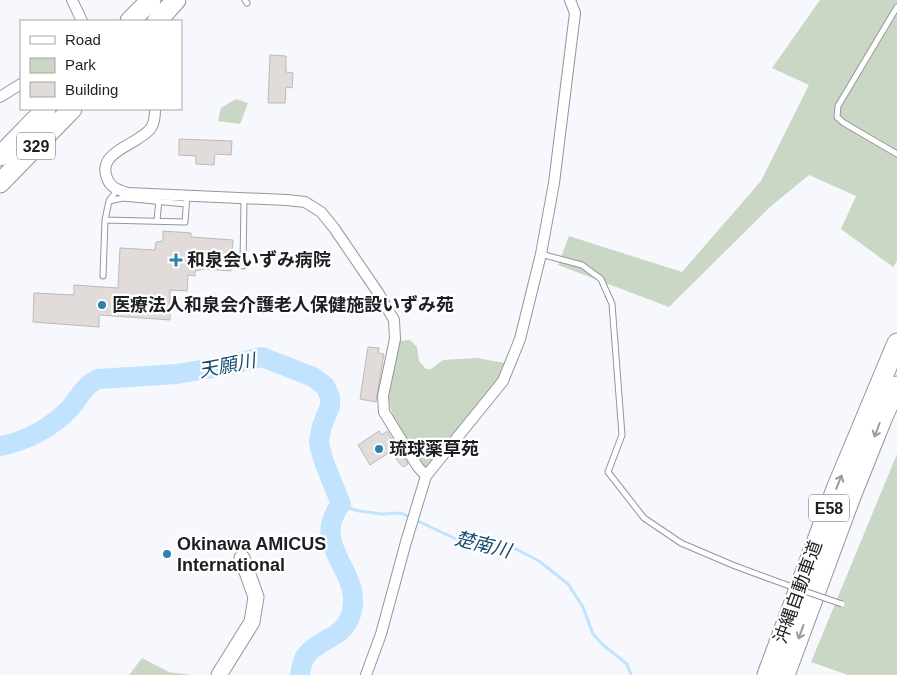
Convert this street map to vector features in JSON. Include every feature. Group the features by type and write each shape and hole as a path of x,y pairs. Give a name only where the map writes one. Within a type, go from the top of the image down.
{"highway":[{"path":"131,20 151,0"},
{"path":"158,20 176,0"},
{"name":"329","path":"0,156 45,110"},
{"name":"329","path":"0,183 71,110"},
{"name":"沖縄自動車道","path":"767,675 836,489 897,343"},
{"name":"沖縄自動車道","path":"785,675 850,499 897,386"}],"street":[{"path":"72,0 82,20"},
{"path":"367,674 381,634 403,551 426,476 503,381 520,338 541,254 554,183 575,13 570,0"},
{"path":"0,97 20,85"},
{"path":"155,110 153,126 148,132 115,152 107,160 104,172 108,182 117,190 128,193 187,200 244,198 304,202 321,212 379,294 394,320 395,339 383,396 384,412 418,467 426,476"},
{"path":"219,675 252,622 256,597 242,558"}],"lane":[{"path":"897,7 836,112 837,117 844,123 897,154"},
{"path":"103,276 105,220 109,201 117,190"},
{"path":"109,201 124,198 159,197 157,221"},
{"path":"243,266 244,198"},
{"path":"105,220 186,222 187,200"},
{"path":"541,254 582,265 601,279 612,304 622,435 608,472 644,518 681,543 735,566 842,604"}],"green space":[{"path":"820,0 897,0 897,261 893,267 841,229 856,196 809,175 770,207 669,307 558,265 569,236 682,272 761,181 809,85 772,68"},
{"path":"236,99 248,103 240,124 218,121 221,108"},
{"path":"410,340 417,347 419,361 426,369 431,369 443,360 477,358 505,363 499,379 432,466 425,467 394,419 389,403 388,394 400,341"},
{"path":"897,454 897,675 848,675 811,662"},
{"path":"142,658 169,672 191,675 129,675"}],"building":[{"path":"270,55 286,56 286,72 293,73 292,88 286,87 285,103 268,103"},
{"path":"179,139 232,141 231,155 215,154 214,165 196,164 196,156 179,155"},
{"path":"163,231 191,233 191,237 233,240 231,271 204,269 195,271 195,276 188,275 187,291 170,290 170,320 99,315 99,327 33,322 34,293 74,295 74,285 118,288 120,248 155,250 156,242 163,241"},
{"path":"368,347 379,348 378,353 384,354 376,402 360,399"},
{"name":"琉球薬草苑","path":"379,431 382,435 387,431 408,464 403,467 390,452 370,465 358,445"}],"waterway":[{"name":"天願川","path":"0,446 20,441 48,427 71,407 93,381 98,379 177,374 262,357 313,377 325,386 330,397 330,406 322,426 319,441 324,462 341,504 332,520 330,534 333,547 351,587 353,601 350,617 346,624 335,635 310,651 304,659 300,675"},
{"name":"楚南川","path":"341,504 359,511 382,514 401,513 458,540 501,545 516,549 539,561 568,584 583,607 593,634 603,645 627,664 631,675"}],"place":[{"name":"和泉会いずみ病院","path":"176,260"},
{"name":"医療法人和泉会介護老人保健施設いずみ苑","path":"102,305"},
{"name":"琉球薬草苑","path":"379,449"},
{"name":"Okinawa AMICUS International","path":"167,554"}]}
